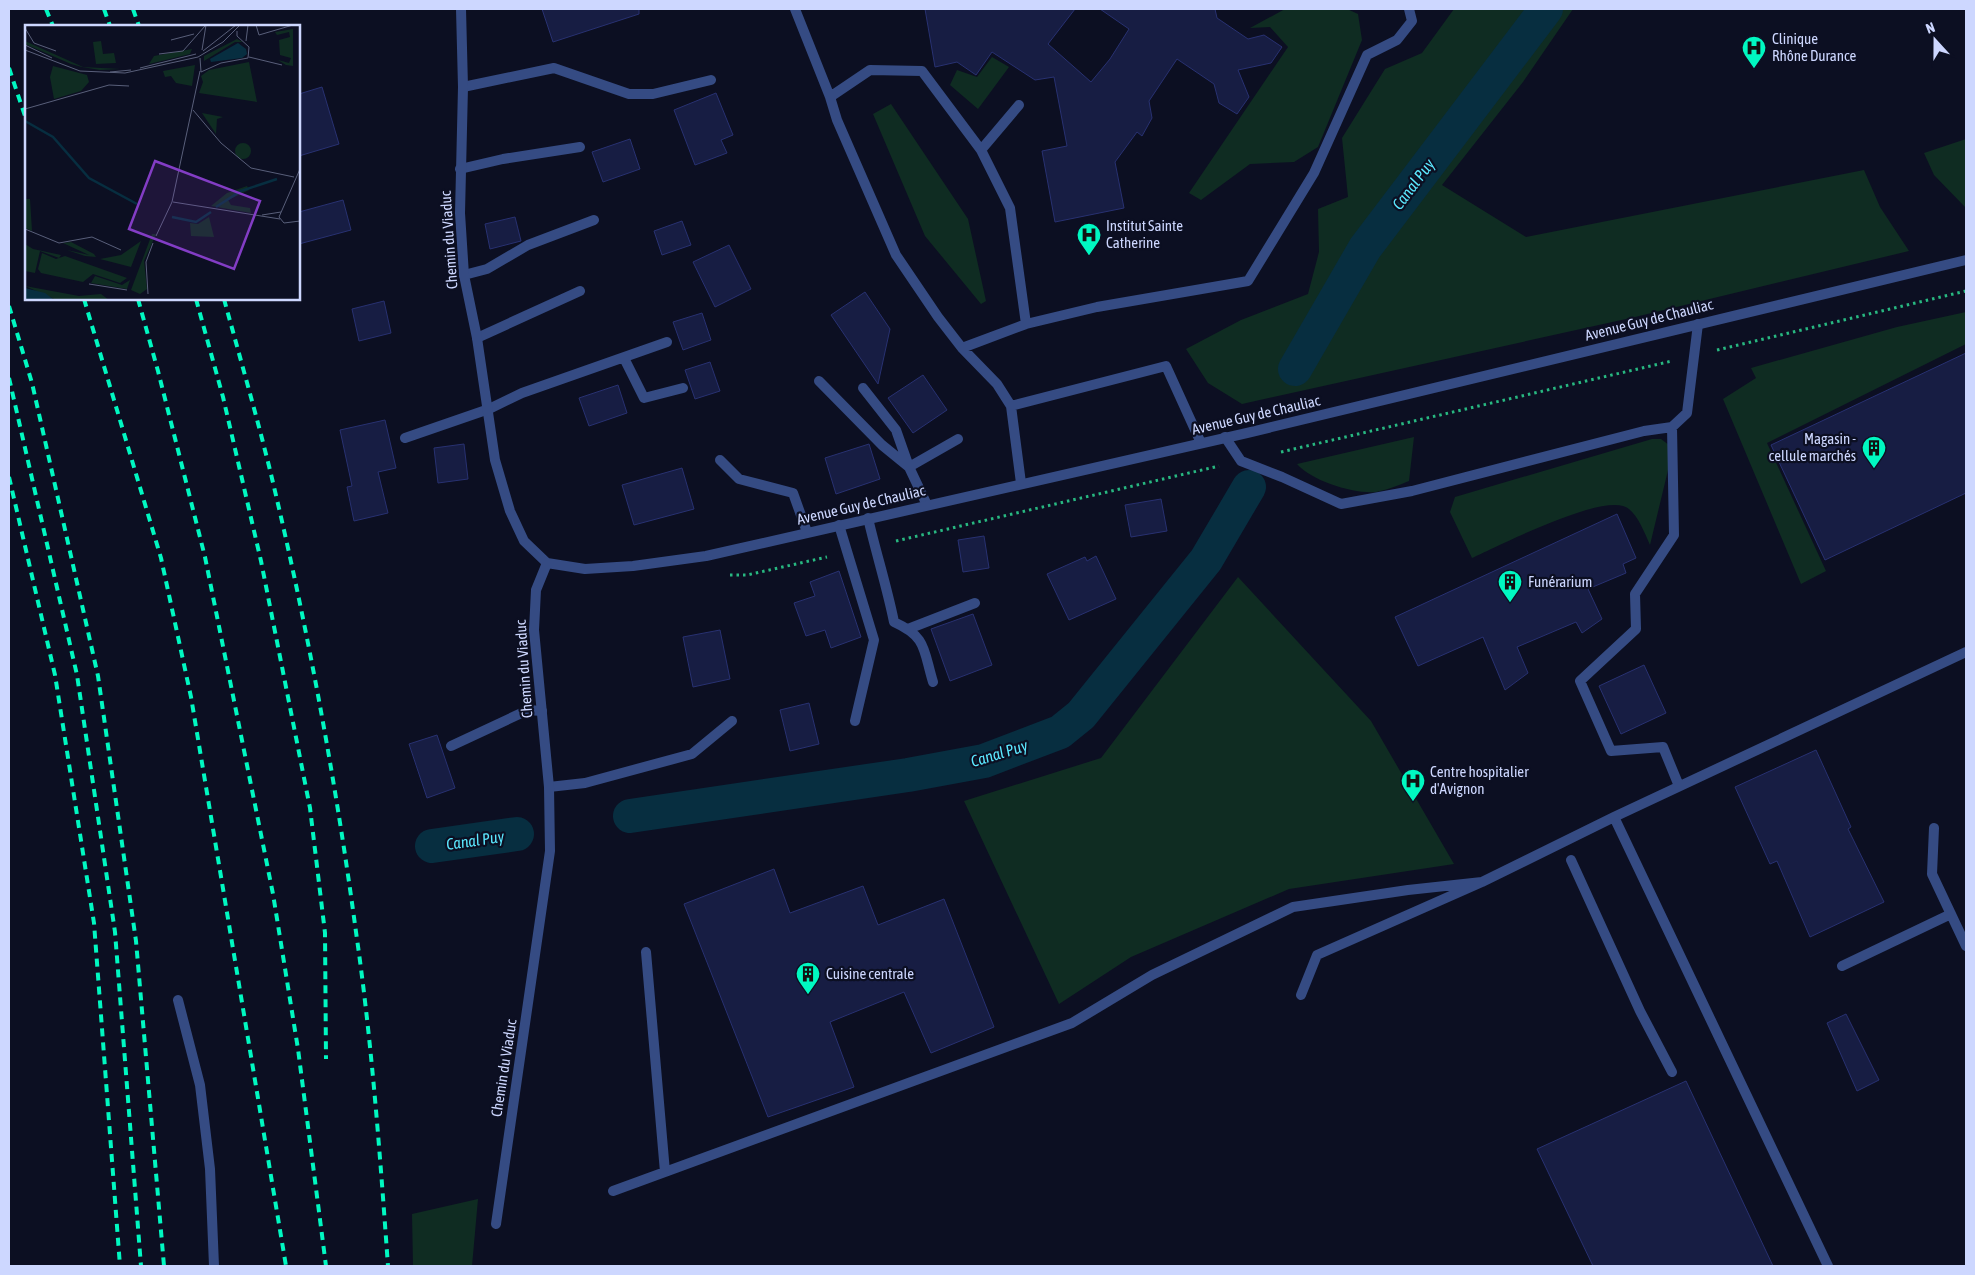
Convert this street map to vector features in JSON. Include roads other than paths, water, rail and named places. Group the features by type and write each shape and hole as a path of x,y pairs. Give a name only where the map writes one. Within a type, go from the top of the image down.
{"street":[{"name":"Chemin du Viaduc","path":"461,9 463,86 460,213 464,275 489,409 495,460 510,511 524,541 547,562 536,590 534,630 549,788 550,852 496,1224"},
{"path":"795,9 830,97 837,120 896,255 938,317 962,348 996,384 1011,406 1020,483"},
{"path":"962,348 1026,324 1097,307 1248,281 1314,173 1367,55 1397,40 1412,21 1409,9"},
{"path":"463,86 554,68 628,94 653,94 711,80"},
{"path":"830,97 870,70 922,71 981,150 1010,208 1026,324"},
{"path":"981,150 1019,105"},
{"path":"460,169 503,159 580,147"},
{"path":"464,275 487,269 528,245 594,220"},
{"name":"Avenue Guy de Chauliac","path":"547,562 585,569 633,566 706,556 1020,483 1247,433 1966,260"},
{"path":"477,338 580,290"},
{"path":"1226,437 1241,461 1341,504 1412,491 1644,431 1672,427 1687,413 1696,355 1698,324"},
{"path":"406,438 667,342"},
{"path":"624,358 644,398 683,388"},
{"path":"1011,406 1166,366 1201,443"},
{"path":"819,381 882,444 909,468"},
{"path":"863,388 896,430 909,468 927,505"},
{"path":"1672,427 1674,535 1635,594 1636,629 1580,681 1611,751 1663,747 1679,786"},
{"path":"909,468 958,439"},
{"path":"720,460 739,479 793,493 807,532"},
{"path":"868,518 874,546 886,582 894,622 908,628 920,638 933,682"},
{"path":"839,525 874,640 855,721"},
{"path":"908,628 975,603"},
{"path":"1301,995 1317,955 1482,882 1614,816 1966,652"},
{"path":"451,746 528,710 542,711"},
{"path":"549,788 585,783 692,754 732,721"},
{"path":"1614,816 1828,1266"},
{"path":"1934,828 1932,874 1966,946"},
{"path":"1571,860 1640,1010 1672,1072"},
{"path":"613,1190 1072,1023 1152,975 1292,907 1408,890 1482,882"},
{"path":"1842,966 1951,914"},
{"path":"646,952 665,1172"},
{"path":"178,1000 200,1085 210,1169 214,1266"}],"waterway":[{"name":"Canal Puy","path":"1295,369 1365,248 1546,9"},
{"name":"Canal Puy","path":"630,816 908,775 984,761 1060,732 1081,715 1206,560 1249,487"},
{"name":"Canal Puy","path":"432,846 517,834"}],"railway":[{"path":"46,9 53,25"},
{"path":"104,9 110,25"},
{"path":"133,9 139,25"},
{"path":"9,68 25,116"},
{"path":"84,300 161,558 191,697 286,1266"},
{"path":"138,300 205,557 273,894 298,1049 326,1266"},
{"path":"196,300 223,397 261,561 310,808 325,933 326,1059"},
{"path":"224,300 264,445 295,581 329,756 348,873 367,1015 388,1266"},
{"path":"9,306 32,383 98,676 136,941 164,1266"},
{"path":"9,378 77,675 115,932 141,1266"},
{"path":"9,477 55,675 94,923 120,1266"}],"place":[{"name":"Clinique Rhône Durance","path":"1754,69"},
{"name":"Institut Sainte Catherine","path":"1089,256"},
{"name":"Magasin - cellule marchés","path":"1874,469"},
{"name":"Funérarium","path":"1510,603"},
{"name":"Centre hospitalier d'Avignon","path":"1413,802"},
{"name":"Cuisine centrale","path":"808,995"}]}
